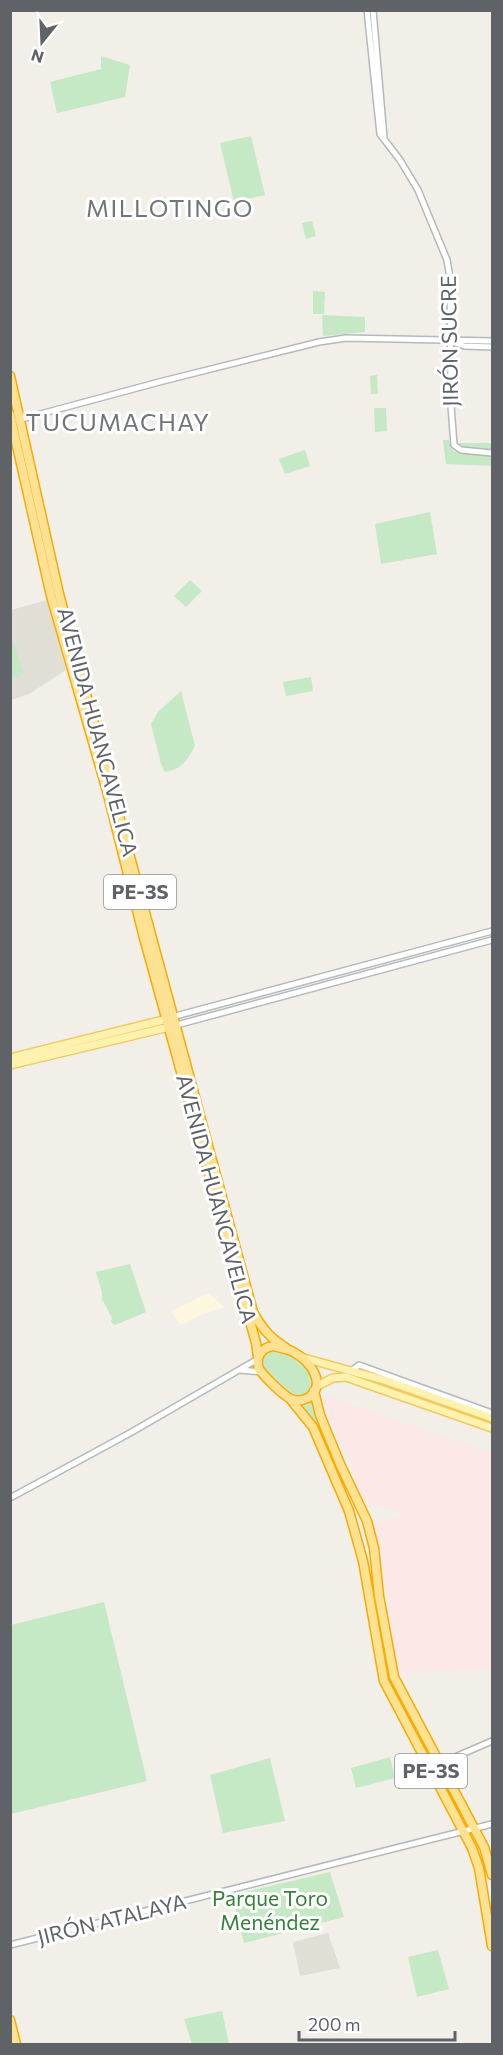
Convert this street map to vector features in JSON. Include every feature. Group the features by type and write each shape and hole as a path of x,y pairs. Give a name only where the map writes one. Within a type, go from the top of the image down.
{"highway":[{"name":"AVENIDA HUANCAVELICA","path":"10,376 13,419 51,596 253,1312 263,1330 290,1350"},
{"name":"AVENIDA HUANCAVELICA","path":"171,1022 256,1343 258,1358"},
{"path":"258,1358 263,1350 269,1347 290,1350"},
{"name":"PE-3S","path":"290,1350 304,1358 315,1373 317,1379 315,1389 320,1415 367,1521 374,1548 379,1596 394,1677 484,1847 492,1875"},
{"name":"PE-3S","path":"258,1358 257,1365 261,1372 291,1400 313,1427 349,1511 363,1561 384,1681 472,1848 479,1868 492,1946"},
{"path":"291,1400 304,1399 315,1389"},
{"path":"332,1474 342,1469"},
{"path":"376,1638 386,1636"},
{"path":"10,2020 16,2044"}],"main road":[{"path":"10,1058 171,1022"},
{"path":"10,1065 171,1022"},
{"path":"304,1358 387,1381 492,1418"},
{"path":"315,1389 333,1378 346,1377 492,1428"}],"street":[{"name":"JIRÓN SUCRE","path":"367,10 378,127 384,140 400,160 418,190 447,260 450,278 454,445 461,450 492,453"},
{"path":"373,10 384,140"},
{"path":"13,419 319,342 346,338 492,340"},
{"path":"450,341 464,345 492,346"},
{"path":"171,1022 492,932"},
{"path":"171,1022 492,940"},
{"path":"10,1498 258,1358"},
{"path":"351,1371 359,1365 492,1413"},
{"path":"240,1370 261,1372"},
{"path":"440,1764 492,1741"},
{"name":"JIRÓN ATALAYA","path":"10,1945 492,1824"}],"shaded area":[{"path":"47,600 66,670 29,694 11,700 11,610"},
{"path":"208,1293 224,1307 181,1325 171,1311"},
{"path":"324,1395 492,1453 492,1669 398,1672 387,1603 390,1598 386,1596 373,1524 408,1515 362,1500 352,1466 325,1408"},
{"path":"328,1933 340,1968 300,1976 293,1942"}],"green space":[{"path":"101,56 130,65 125,97 57,113 50,82 101,69"},
{"path":"251,136 265,195 234,202 220,143"},
{"path":"312,221 316,236 306,239 302,223"},
{"path":"313,291 325,292 324,314 313,314"},
{"path":"322,315 365,317 365,332 323,336"},
{"path":"377,375 378,394 371,394 370,376"},
{"path":"374,408 386,408 387,431 375,432"},
{"path":"443,440 449,440 453,451 492,457 492,466 446,464"},
{"path":"459,443 492,443 492,451 462,446"},
{"path":"305,450 310,466 285,474 279,459"},
{"path":"430,512 437,554 381,564 375,524"},
{"path":"190,580 202,591 186,607 174,596"},
{"path":"10,635 24,673 11,680 10,680"},
{"path":"311,677 313,691 286,696 283,682"},
{"path":"181,691 195,746 183,763 176,769 165,772 151,724 158,712"},
{"path":"130,1264 146,1312 115,1325 111,1322 112,1318 102,1299 96,1272"},
{"path":"269,1351 292,1356 308,1369 313,1384 305,1395 301,1397 293,1394 261,1366 262,1356"},
{"path":"313,1400 334,1460 331,1460 318,1430 299,1406 308,1405"},
{"path":"104,1602 147,1781 11,1814 11,1625"},
{"path":"390,1757 395,1778 356,1788 351,1768"},
{"path":"270,1758 285,1821 223,1833 210,1775"},
{"name":"Parque Toro Menéndez","path":"330,1872 344,1917 244,1943 232,1895"},
{"path":"438,1950 449,1989 417,1997 408,1957"},
{"path":"222,2011 229,2044 192,2044 184,2019"}],"district":[{"name":"MILLOTINGO","path":"170,209"},
{"name":"TUCUMACHAY","path":"118,423"}]}
